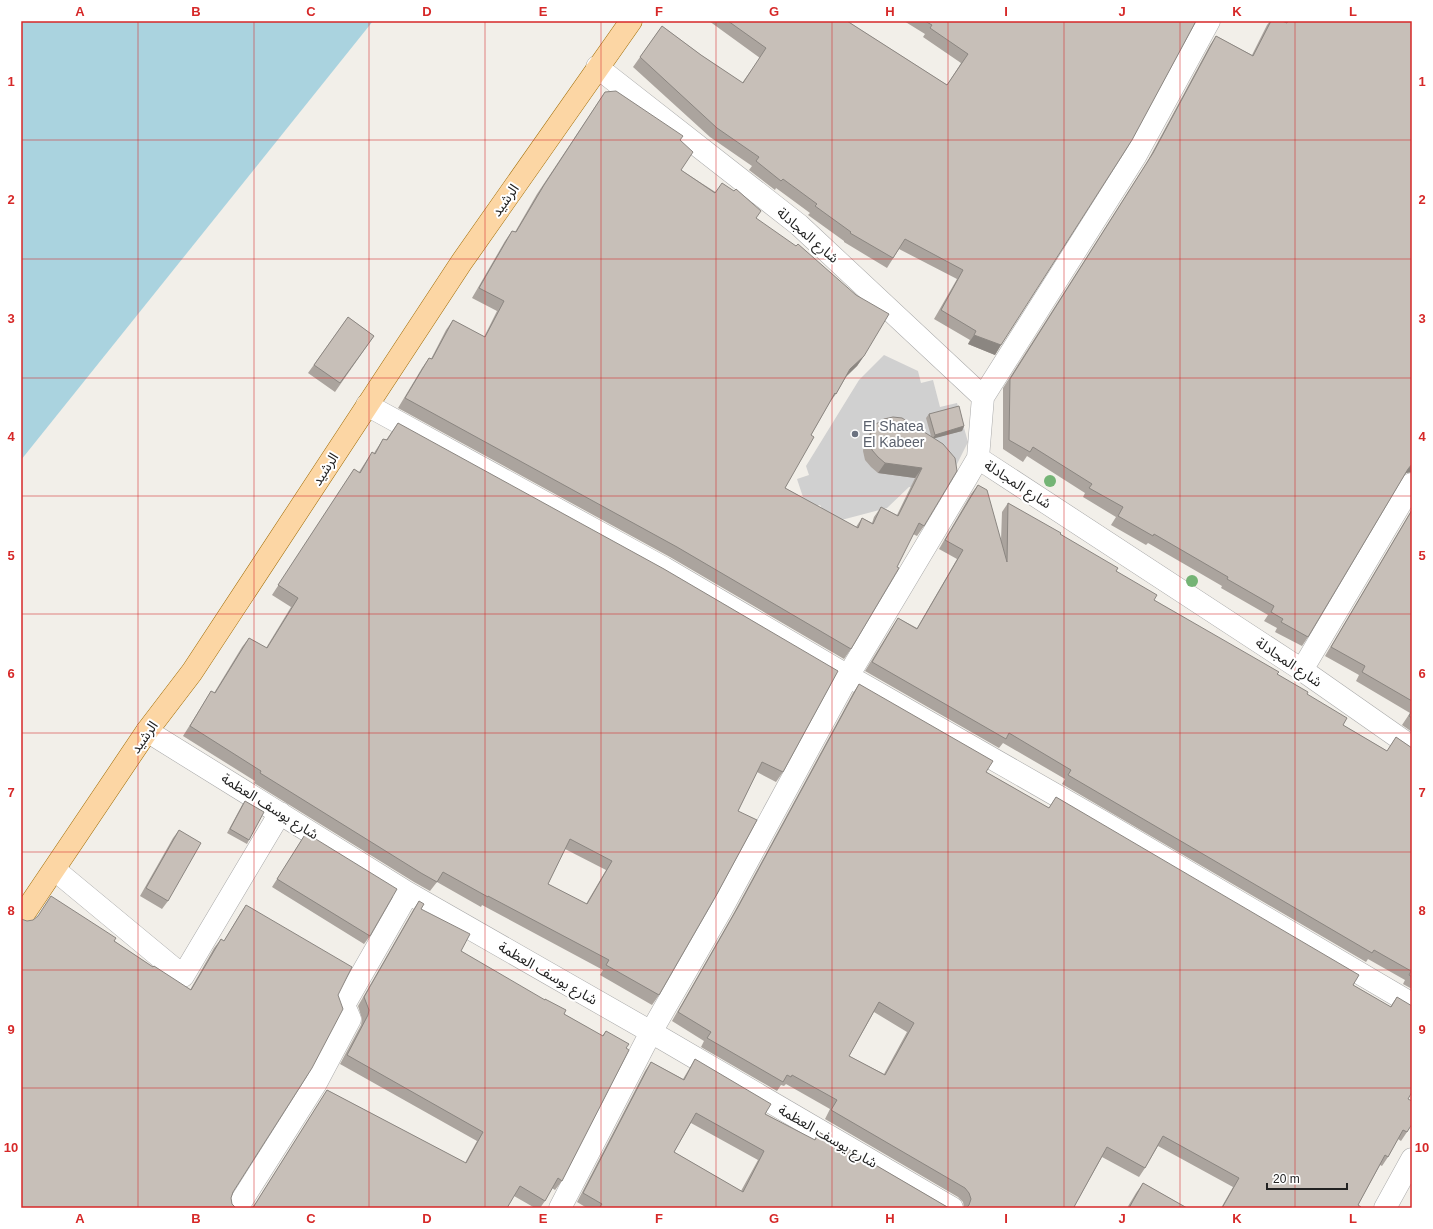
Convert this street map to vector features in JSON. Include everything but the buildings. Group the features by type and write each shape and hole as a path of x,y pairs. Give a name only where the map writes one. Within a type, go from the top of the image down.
{"main road":[{"name":"الرشيد","path":"21,918 55,870 147,731 192,672 461,263 631,21"}],"street":[{"path":"983,397 1136,155 1209,21"},
{"name":"شارع المجادلة","path":"598,67 799,226 983,397 978,458 1302,670 1412,747"},
{"path":"367,405 664,568 848,676 1103,822 1412,1004"},
{"path":"560,1208 651,1032 721,910 848,676 978,458"},
{"path":"1302,670 1412,484"},
{"name":"شارع يوسف العظمة","path":"147,731 408,893 651,1032 952,1208"},
{"path":"55,870 183,976 280,813"},
{"path":"237,1208 316,1083 350,1019 344,1005 408,893"},
{"path":"1385,1208 1412,1159"}],"shaded area":[{"path":"884,355 918,371 921,383 933,380 940,407 957,403 968,442 949,480 944,486 909,487 887,508 830,523 820,505 807,509 797,479 809,475 806,466 859,380"}],"water":[{"path":"21,21 373,21 21,460"}],"place":[{"name":"El Shatea El Kabeer","path":"855,434"}]}
